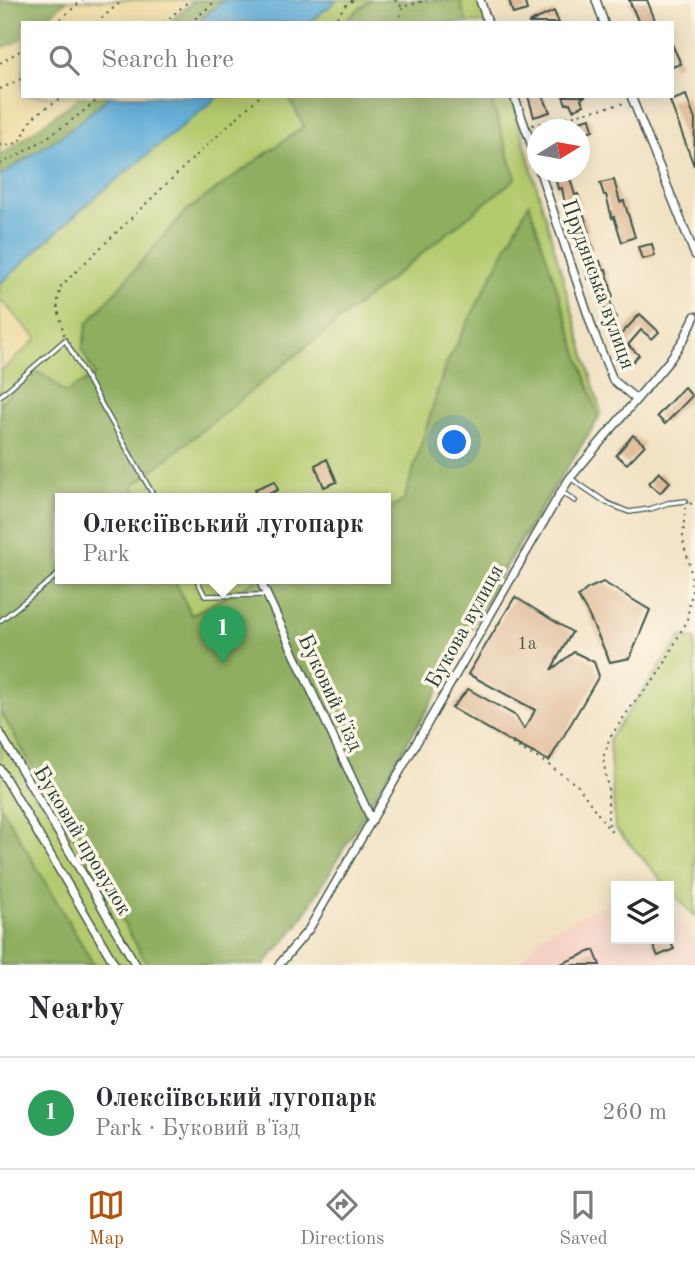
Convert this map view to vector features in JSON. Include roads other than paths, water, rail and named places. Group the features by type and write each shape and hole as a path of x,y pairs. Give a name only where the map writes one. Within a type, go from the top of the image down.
{"street":[{"path":"480,0 487,21"},
{"path":"596,0 603,21"},
{"path":"515,98 527,133"},
{"path":"632,99 693,244 695,255"},
{"name":"Прудянська вулиця","path":"543,182 594,333 613,380 636,399"},
{"name":"Букова вулиця","path":"279,965 309,929 561,492 669,361 695,316"},
{"name":"Буковий в'їзд","path":"262,584 372,821"},
{"name":"Буковий провулок","path":"0,733 136,965"},
{"name":"Буковий провулок","path":"0,769 115,965"}],"lane":[{"path":"0,396 65,340 152,493"},
{"path":"570,478 607,503 629,512 686,501"},
{"path":"561,492 575,501"},
{"path":"0,621 55,577"},
{"path":"199,584 205,596 267,595"}],"water":[{"path":"224,0 337,0 311,21 199,21"},
{"path":"108,98 217,98 86,205 0,284 0,176 70,130"}],"place":[{"name":"Олексіївський лугопарк","path":"223,664"}]}
